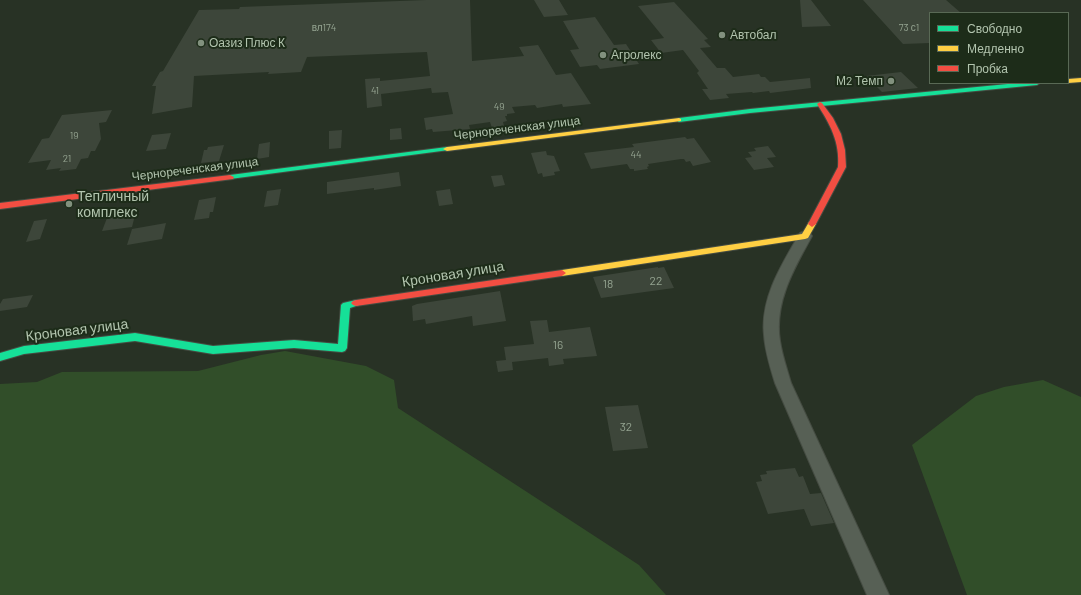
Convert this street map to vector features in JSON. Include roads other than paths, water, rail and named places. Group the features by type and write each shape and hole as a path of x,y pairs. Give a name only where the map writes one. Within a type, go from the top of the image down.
{"street":[{"path":"1069,81 1081,80"},
{"name":"Чернореченская улица","path":"0,206 750,111 1027,84"},
{"path":"820,104 829,116 833,125 843,151 844,160 842,167 783,276 775,295 770,327 775,356 783,383 878,595"},
{"name":"Кроновая улица","path":"0,357 24,350 135,337 213,350 294,344 342,348 346,305 805,236"}],"place":[{"name":"Автобал","path":"722,35"},
{"name":"Оазиз Плюс К","path":"201,43"},
{"name":"Агролекс","path":"603,55"},
{"name":"М2 Темп","path":"891,81"},
{"name":"Тепличный комплекс","path":"69,204"}]}
